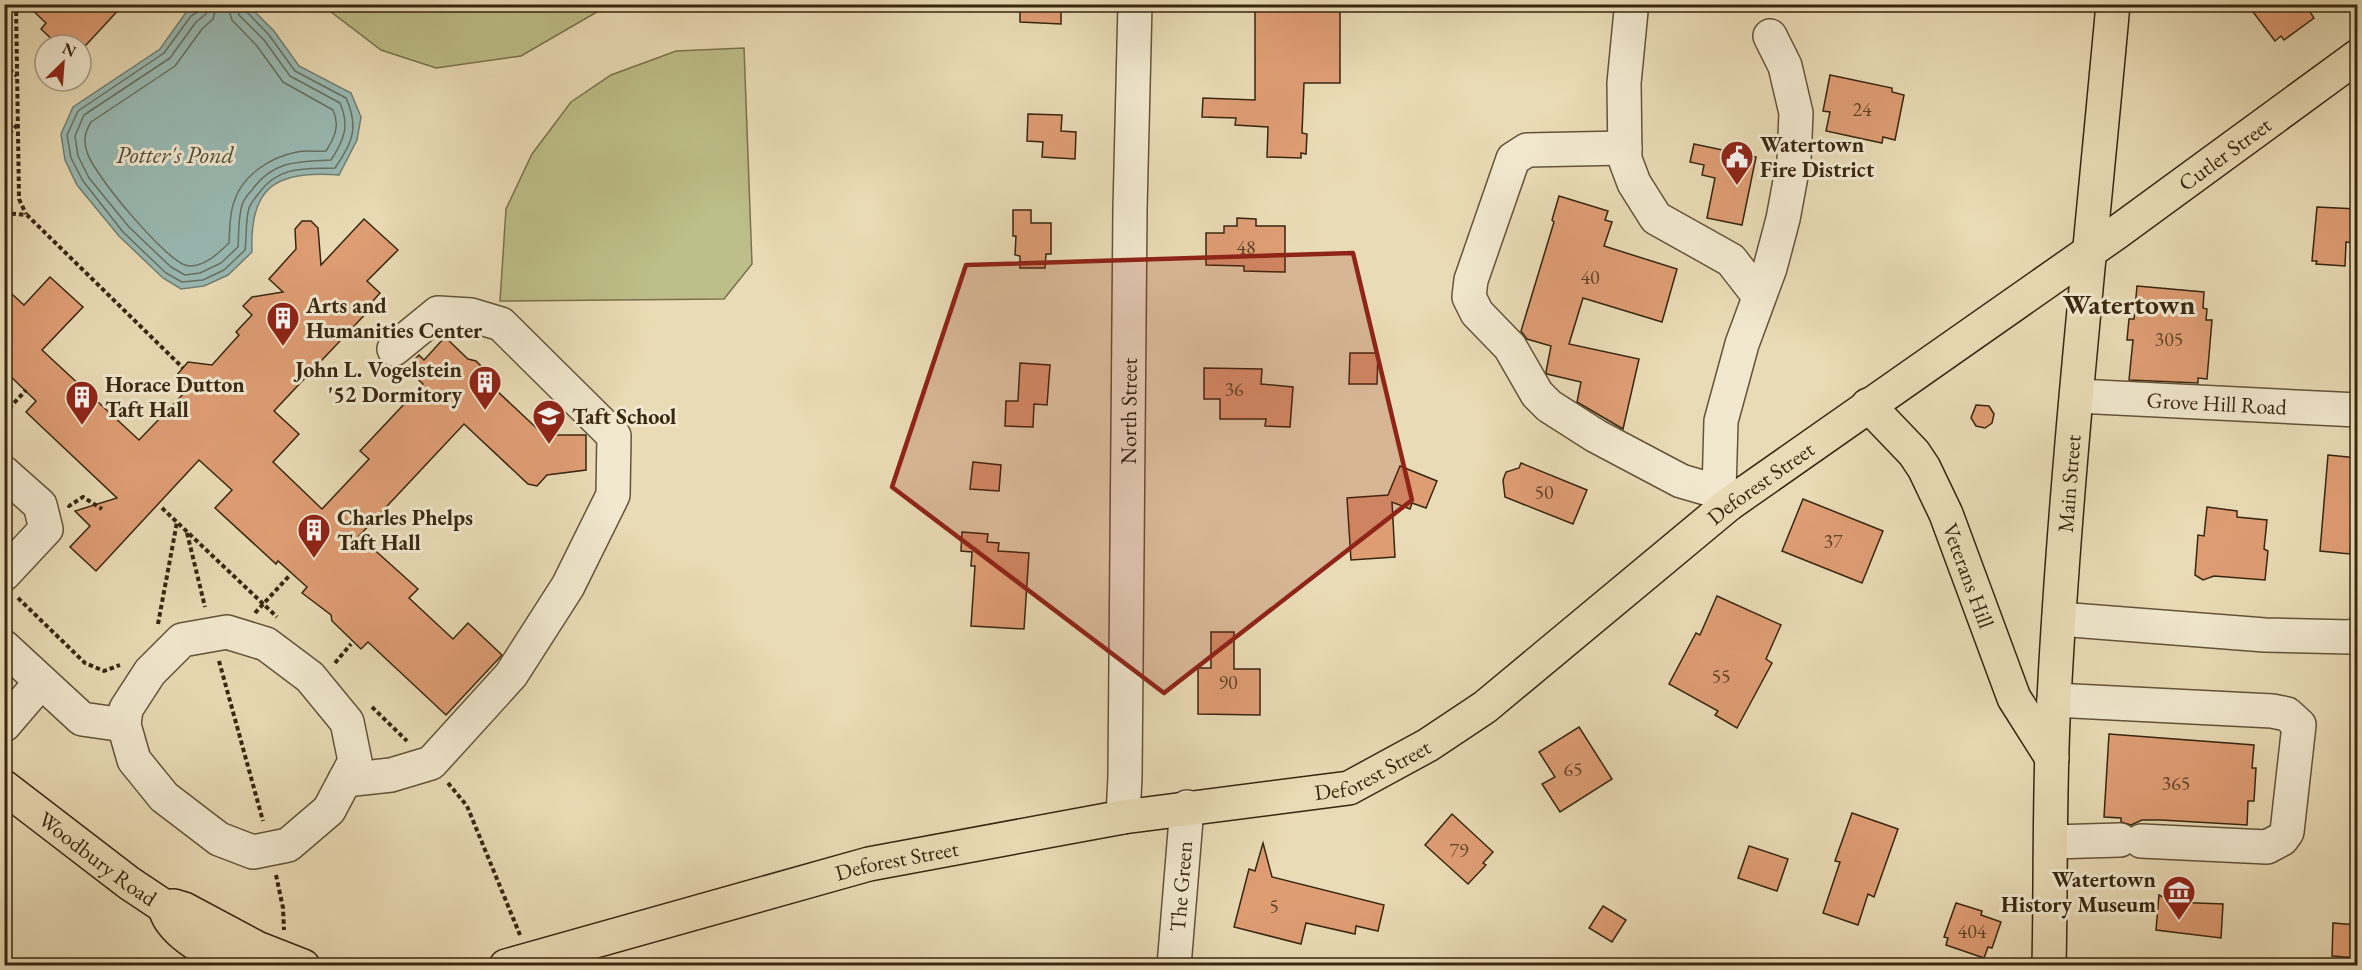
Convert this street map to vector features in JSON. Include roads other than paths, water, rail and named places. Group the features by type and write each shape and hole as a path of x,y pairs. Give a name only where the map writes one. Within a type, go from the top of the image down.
{"main road":[{"name":"Main Street","path":"2049,966 2052,758 2059,619 2113,4"},
{"name":"Cutler Street","path":"2091,250 2358,56"},
{"name":"Deforest Street","path":"506,966 869,864 1123,817 1349,788 1428,745 1485,707 1724,498 1868,405 2091,250"},
{"name":"Veterans Hill","path":"1868,405 1914,453 1924,468 1946,514 2014,698 2052,758"},
{"name":"Woodbury Road","path":"4,788 129,883 165,907 174,906 184,909 257,948 303,966"},
{"name":"Woodbury Road","path":"165,907 166,915 172,925 190,939 235,966"}],"street":[{"name":"North Street","path":"1123,817 1130,209 1135,4"},
{"path":"1631,11 1624,83 1625,159 1634,183 1656,218 1731,260 1759,296"},
{"path":"1625,148 1527,150 1513,159 1471,280 1469,297 1477,313 1510,347 1537,394 1550,406 1596,436 1682,481 1724,498 1721,421 1742,344 1770,268 1783,219 1794,160 1796,113 1785,66 1770,36"},
{"path":"345,780 391,775 431,763 511,675 568,586 613,495 614,436 501,324 471,315 438,313 394,349"},
{"name":"Grove Hill Road","path":"2077,396 2358,410"},
{"path":"4,473 40,505 46,529 10,585"},
{"path":"2059,619 2265,635 2351,637 2358,634"},
{"path":"227,632 266,644 310,677 348,722 355,761 329,810 288,845 253,852 219,839 165,797 135,760 124,725 126,709 150,672 183,640 227,632"},
{"path":"4,647 82,719 124,725"},
{"path":"4,724 41,682"},
{"path":"2052,842 2130,840 2266,847 2282,839 2287,832 2299,724 2287,714 2272,711 2054,700"},
{"name":"The Green","path":"1174,966 1187,807"}],"water":[{"name":"Potter's Pond","path":"200,5 248,5 274,31 299,66 351,93 361,117 357,140 339,175 299,176 283,180 271,187 262,197 256,211 252,230 252,252 228,275 204,286 181,289 163,278 119,236 77,185 65,160 61,134 73,107 160,49 187,11"}],"place":[{"name":"Watertown Fire District","path":"1737,186"},
{"name":"Arts and Humanities Center","path":"283,347"},
{"name":"John L. Vogelstein '52 Dormitory","path":"485,411"},
{"name":"Horace Dutton Taft Hall","path":"82,426"},
{"name":"Taft School","path":"549,445"},
{"name":"Charles Phelps Taft Hall","path":"314,559"},
{"name":"Watertown History Museum","path":"2179,921"}],"district":[{"name":"Watertown","path":"2129,304"}]}
